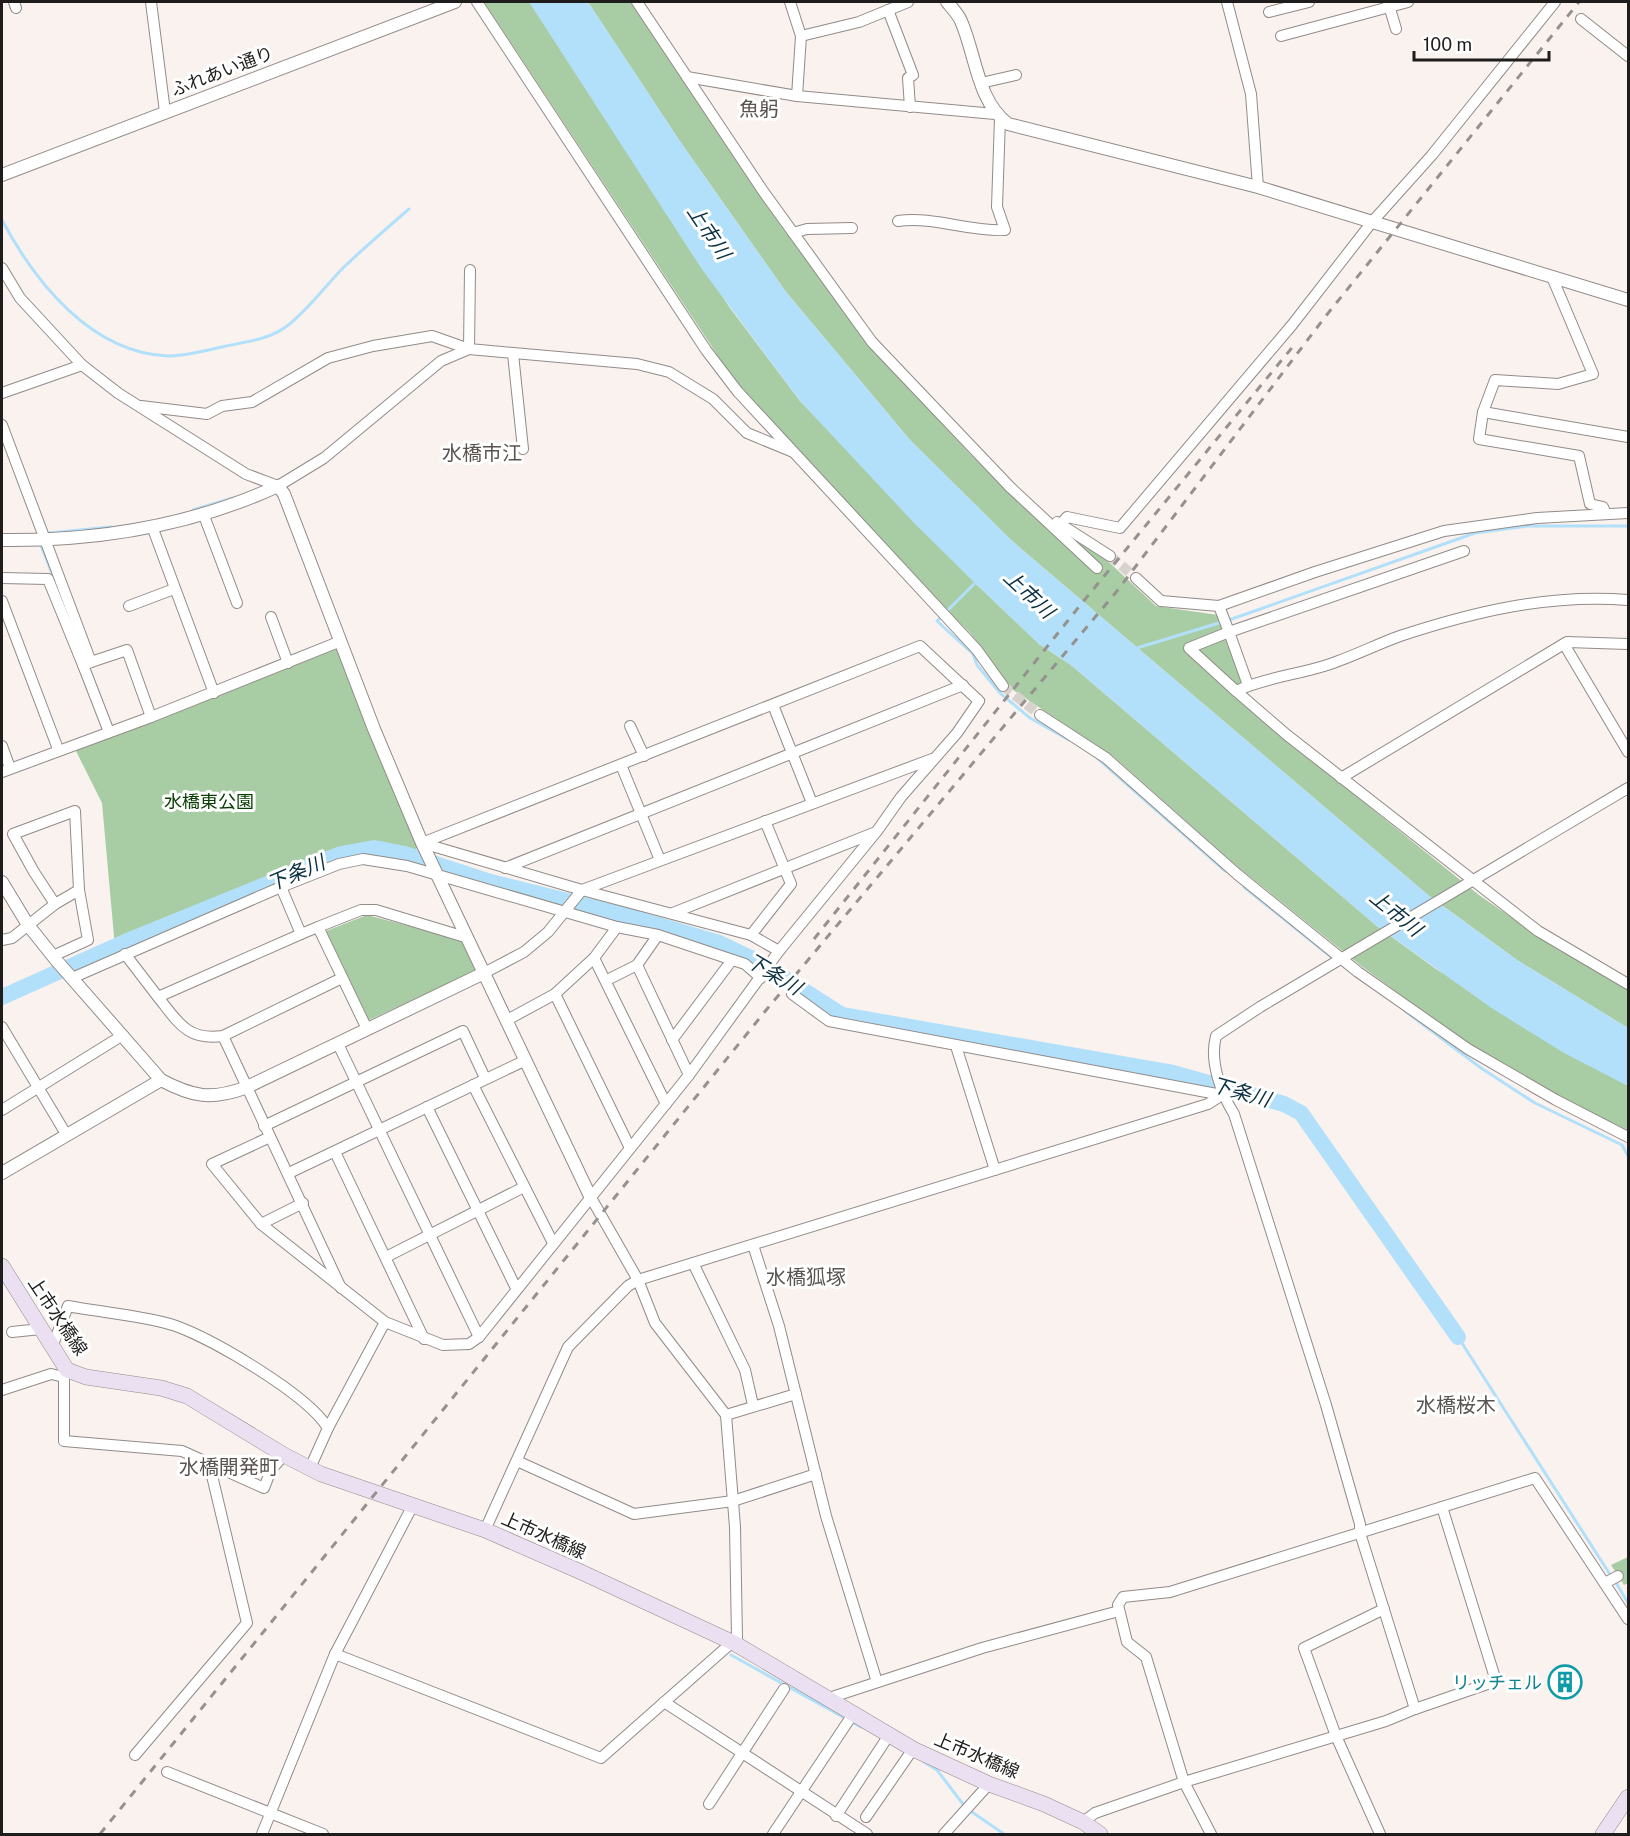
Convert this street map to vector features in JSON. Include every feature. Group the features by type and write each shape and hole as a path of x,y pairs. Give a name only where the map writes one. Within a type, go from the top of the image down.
{"main road":[{"name":"上市水橋線","path":"2,1266 52,1347 65,1374 161,1388 187,1396 284,1455 310,1468 375,1494 485,1530 734,1643 913,1749 989,1784 1044,1804 1083,1822 1100,1834"},
{"path":"1603,1834 1629,1797"}],"street":[{"path":"151,2 165,112"},
{"name":"ふれあい通り","path":"2,175 455,2"},
{"path":"477,2 706,350 738,392 977,650 1003,686"},
{"path":"637,2 793,233 872,342 961,438 1097,568"},
{"path":"790,2 801,36 797,96"},
{"path":"801,36 859,22 908,2"},
{"path":"898,221 918,218 991,231 1005,230 997,207 997,116 981,83 961,19 947,2"},
{"path":"1227,2 1251,94 1258,187"},
{"path":"1269,12 1309,2"},
{"path":"1281,36 1388,4 1408,2"},
{"path":"1061,524 1067,517 1120,528 1292,325 1372,222 1432,155 1555,2"},
{"path":"1388,4 1396,29"},
{"path":"888,10 913,75 908,78 910,108"},
{"path":"1581,18 1629,56"},
{"path":"981,83 1016,75"},
{"path":"687,77 797,96 997,116 1008,124 1258,187 1629,300"},
{"path":"793,233 807,229 852,228"},
{"path":"2,268 20,297 82,366 138,406 246,474 278,486 284,494 374,729 465,937 590,1196 638,1280 655,1323 726,1415 738,1600 737,1638 601,1758 336,1653"},
{"path":"469,349 470,270"},
{"path":"1552,277 1593,374 1558,384 1495,380 1483,412 1479,439 1579,456 1590,504 1603,507 1606,514"},
{"path":"138,406 207,414 222,406 252,402 328,358 373,346 432,336 469,349 637,364 669,372 713,399 747,434 793,452"},
{"path":"2,540 43,540 153,529 278,486 324,458 441,361 469,349"},
{"path":"513,354 523,449"},
{"path":"2,393 82,366"},
{"path":"1483,412 1629,437"},
{"path":"2,425 109,732"},
{"path":"203,513 237,603"},
{"path":"1136,578 1161,602 1220,606 1315,572 1444,531 1537,518 1629,513"},
{"path":"1040,515 1061,524 1110,556"},
{"path":"153,529 214,693"},
{"path":"1464,550 1189,648 1236,691 1470,883 1538,931 1629,984"},
{"path":"2,578 48,579 87,664"},
{"path":"129,606 174,589"},
{"path":"1236,691 1248,685 1324,666 1400,636 1496,607 1554,599 1629,600"},
{"path":"2,601 58,749"},
{"path":"1220,606 1248,685"},
{"path":"271,617 288,663"},
{"path":"2,746 6,770 214,693 341,641"},
{"path":"1341,778 1564,644 1629,644"},
{"path":"1564,644 1629,752"},
{"path":"270,1137 212,1164 261,1224 385,1322 424,1339 455,1347 469,1344 479,1337 516,1288 666,1104 778,953 878,831 901,796 957,733 979,701 920,646 621,765 424,847"},
{"path":"87,664 127,650 151,717"},
{"path":"505,868 963,685"},
{"path":"773,705 812,803"},
{"path":"1040,715 1106,758 1237,874 1342,958 1468,1049 1556,1100 1629,1137"},
{"path":"630,726 644,756"},
{"path":"2,882 28,925 54,958 161,1080 179,1090 200,1096 223,1096 245,1089 524,952 548,932 580,892 765,820 933,759"},
{"path":"621,765 660,860"},
{"path":"1415,1708 1360,1533 1360,1524 1326,1405 1234,1114 1222,1095 1213,1046 1216,1036 1342,958 1629,788"},
{"path":"54,958 88,940 79,890 75,811 13,834 55,904"},
{"path":"751,935 790,884 765,820"},
{"path":"673,913 878,831"},
{"path":"424,847 505,868 580,892 673,913 751,935 778,953"},
{"path":"68,975 125,954 339,864 363,859 436,872 565,909 617,927 658,935 745,964 763,975"},
{"path":"281,887 302,934"},
{"path":"2,940 12,938 55,904 79,890"},
{"path":"158,997 361,910 376,910 465,937"},
{"path":"318,927 367,1029"},
{"path":"507,1020 555,994 594,958 617,927"},
{"path":"607,980 637,965 658,935"},
{"path":"125,954 188,1032 223,1036 342,978"},
{"path":"594,958 607,980 666,1104"},
{"path":"672,1040 732,960"},
{"path":"637,965 689,1075"},
{"path":"555,994 630,1149"},
{"path":"792,994 829,1021 1222,1095"},
{"path":"2,1027 66,1134"},
{"path":"264,1126 463,1031 485,1078"},
{"path":"2,1110 123,1035"},
{"path":"223,1036 245,1089 289,1173 343,1291"},
{"path":"338,1044 479,1337"},
{"path":"956,1046 994,1170"},
{"path":"289,1173 526,1060"},
{"path":"2,1173 161,1080"},
{"path":"472,1084 553,1243"},
{"path":"485,1530 568,1347 628,1286 638,1280 1208,1104 1222,1095"},
{"path":"427,1107 516,1288"},
{"path":"334,1152 424,1339"},
{"path":"386,1257 524,1187"},
{"path":"261,1224 303,1203"},
{"path":"753,1245 779,1326 826,1516 877,1682"},
{"path":"693,1263 745,1371 753,1405"},
{"path":"52,1347 68,1306 176,1326 223,1350 296,1395 328,1428"},
{"path":"310,1468 328,1428 385,1322"},
{"path":"12,1332 41,1329"},
{"path":"2,1390 51,1374 65,1374 64,1441 182,1451 264,1488 271,1470 284,1455"},
{"path":"726,1415 753,1405 796,1394"},
{"path":"518,1461 634,1514 733,1501 816,1474"},
{"path":"135,1755 247,1623 209,1463"},
{"path":"1211,1834 1184,1782 1146,1658 1127,1642 1118,1605 1123,1597 1170,1592 1535,1478 1629,1619"},
{"path":"262,1834 336,1653 413,1505"},
{"path":"1083,1822 1095,1813 1184,1782 1386,1721 1415,1708 1496,1682 1442,1507"},
{"path":"1605,1582 1618,1576"},
{"path":"1380,1834 1336,1736 1304,1648 1384,1609"},
{"path":"826,1699 982,1648 1119,1611"},
{"path":"709,1804 744,1754 784,1689"},
{"path":"664,1702 836,1816 867,1834"},
{"path":"773,1834 853,1714"},
{"path":"836,1816 889,1735"},
{"path":"866,1817 913,1749"},
{"path":"167,1772 323,1834"},
{"path":"950,1833 989,1784"}],"green space":[{"path":"484,2 530,2 730,308 800,401 975,583 1039,644 1071,665 1378,927 1436,969 1628,1086 1628,1130 1549,1092 1479,1052 1360,965 1238,867 1113,756 1007,686 971,634 864,527 751,399 722,362"},
{"path":"588,2 631,2 781,226 840,305 882,358 968,452 1036,518 1099,553 1156,606 1218,615 1248,694 1311,760 1479,895 1555,948 1628,989 1628,1028 1517,960 1428,895 1012,541 910,440 786,292 679,140"},
{"name":"水橋東公園","path":"341,641 418,848 405,854 374,848 341,854 115,947 102,803 75,749"},
{"path":"367,915 462,940 476,971 369,1020 326,931"},
{"path":"1628,1557 1628,1583 1624,1585 1611,1565"}],"water":[{"name":"上市川","path":"529,2 588,2 679,140 786,292 910,440 1012,541 1428,895 1517,960 1628,1028 1628,1086 1564,1053 1490,1007 1378,927 1071,665 1039,644 915,524 800,401 701,268"}],"waterway":[{"path":"2,220 31,267 68,310 90,328 114,342 140,352 168,356 247,342 280,331 303,312 344,267 409,209"},
{"path":"193,510 233,498"},
{"path":"1229,620 1475,533 1527,526 1628,526"},
{"path":"49,533 111,527"},
{"path":"40,543 55,581"},
{"path":"975,583 937,621 973,654 977,665 1000,693 1030,718 1069,740"},
{"path":"1137,648 1222,622"},
{"path":"1097,758 1225,871"},
{"name":"下条川","path":"2,997 125,942 341,854 374,848 405,854 491,882 628,916 719,943 759,962 842,1015 1173,1073 1284,1104 1301,1113 1458,1337"},
{"path":"1244,887 1335,960"},
{"path":"1405,1011 1481,1068 1535,1103 1622,1145 1628,1156"},
{"path":"1458,1337 1611,1576"},
{"path":"1615,1581 1628,1603"},
{"path":"731,1655 861,1727"},
{"path":"924,1762 937,1770 966,1808 1004,1834"}],"tunnel":[{"path":"1110,556 1136,578"},
{"path":"1003,686 1040,715"}],"railway":[{"path":"100,1834 767,1009 1117,591 1325,317 1579,2"},
{"path":"814,939 1082,603 1295,344"}],"place":[{"name":"リッチェル","path":"1565,1682"}],"district":[{"name":"魚躬","path":"759,109"},
{"name":"水橋市江","path":"482,453"},
{"name":"水橋狐塚","path":"806,1277"},
{"name":"水橋桜木","path":"1456,1405"},
{"name":"水橋開発町","path":"229,1467"}]}
